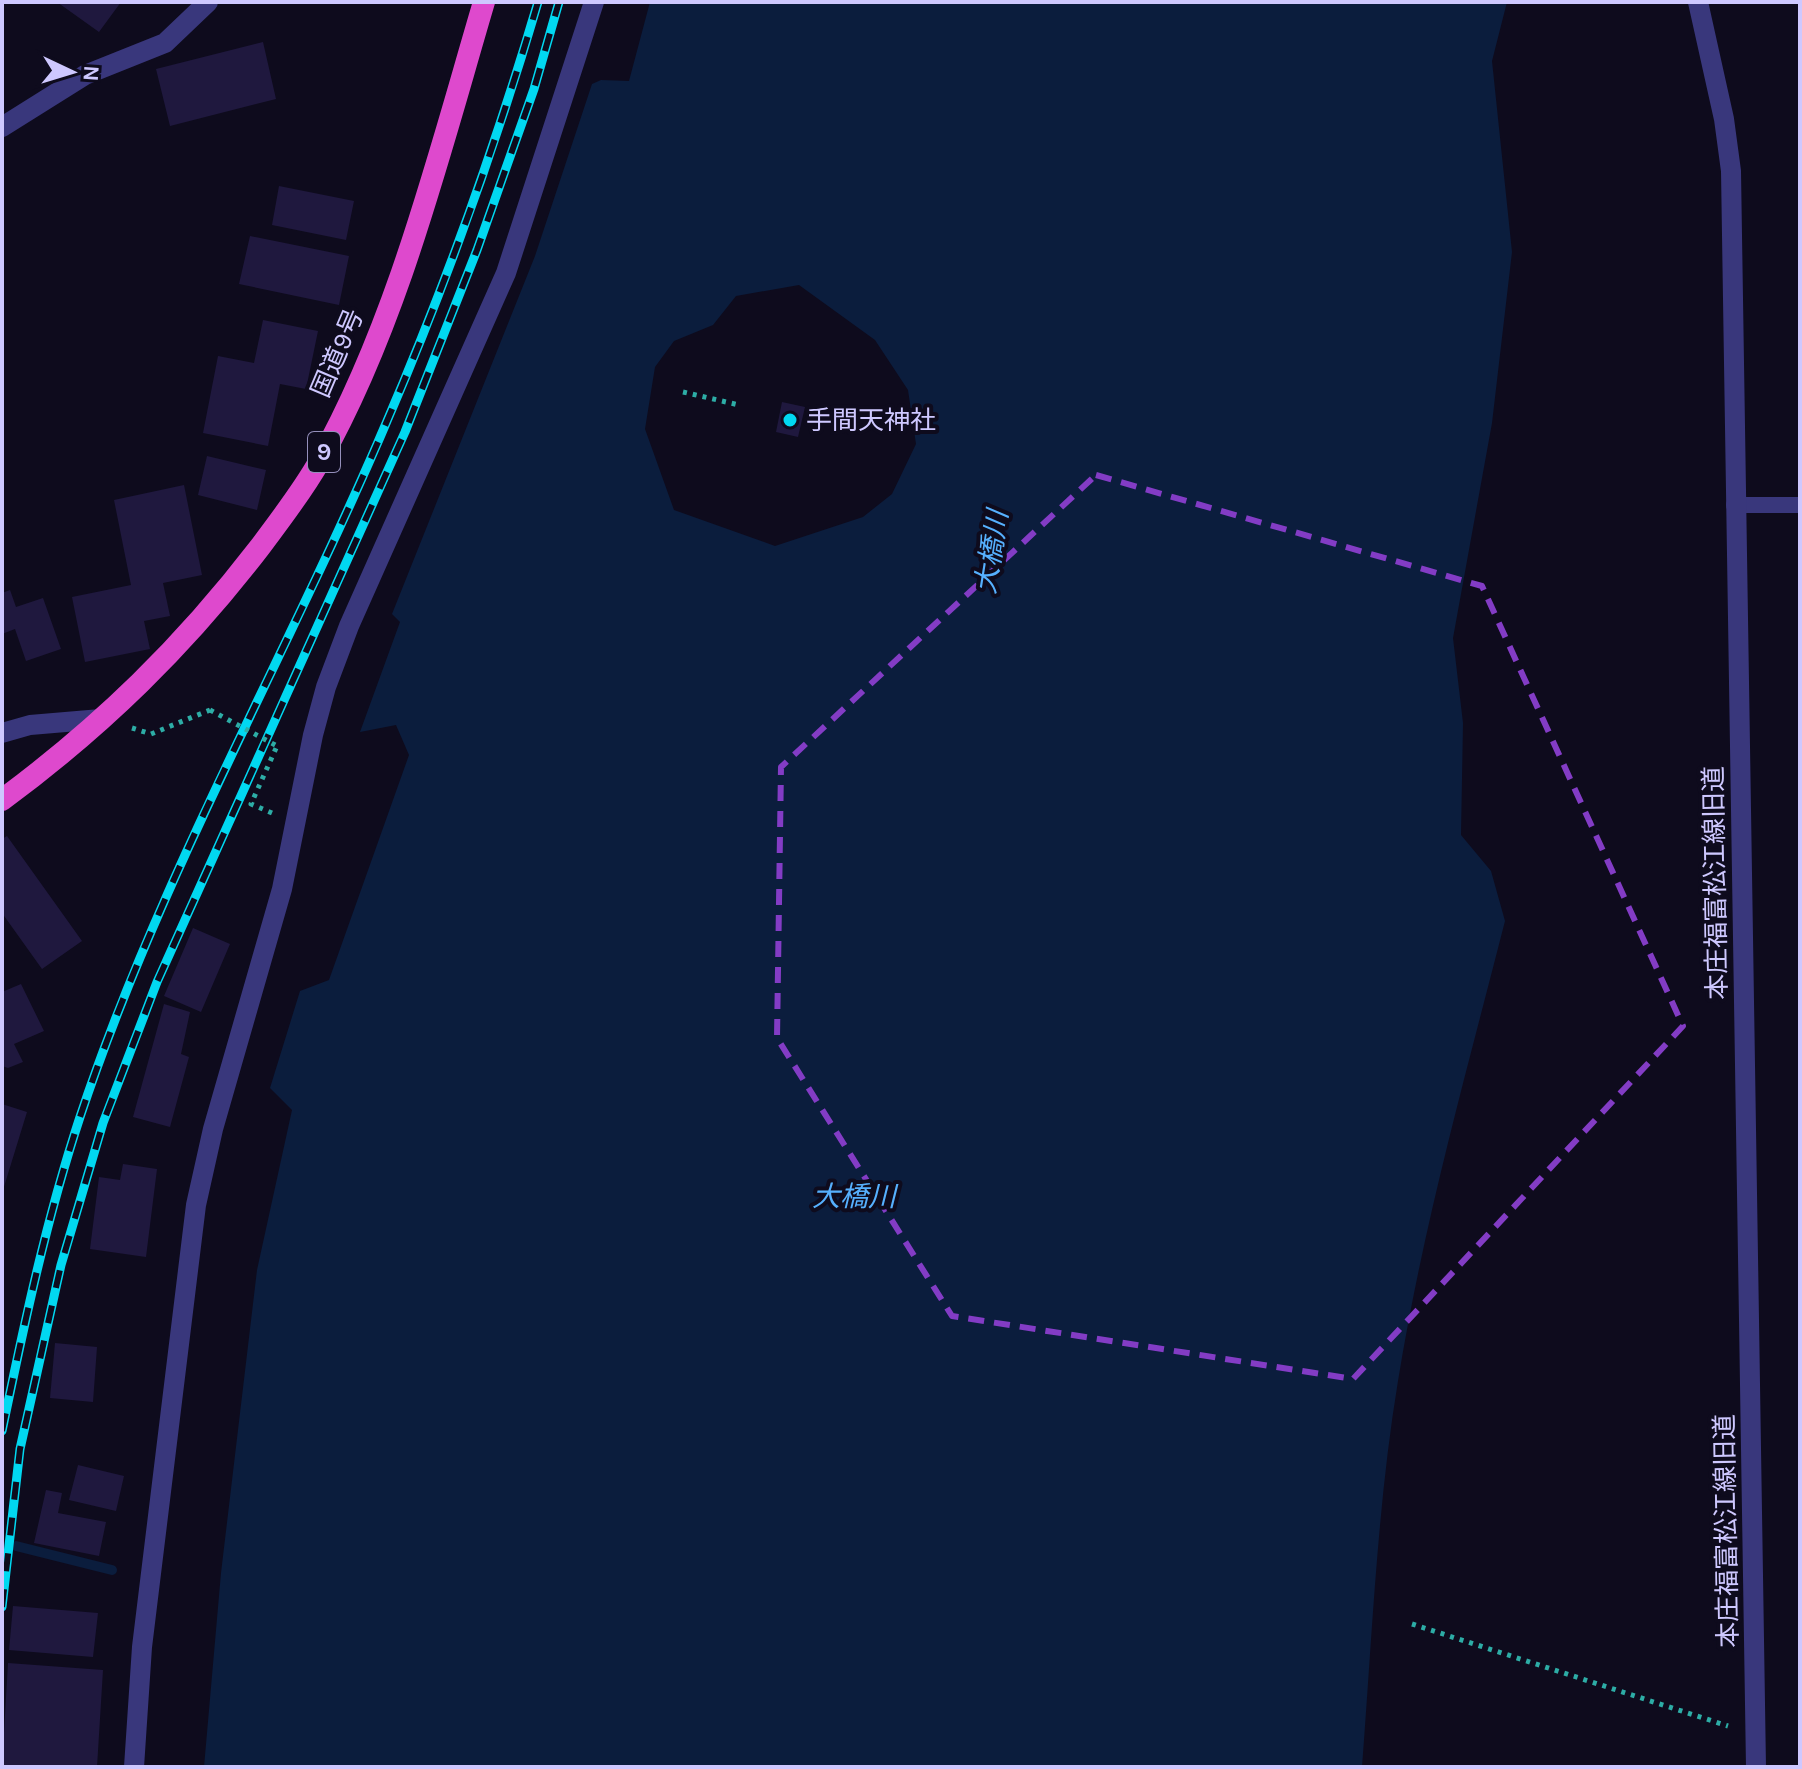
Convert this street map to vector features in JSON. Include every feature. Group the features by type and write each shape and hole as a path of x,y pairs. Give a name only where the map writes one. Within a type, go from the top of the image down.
{"highway":[{"name":"国道9号","path":"2,800 56,760 181,645 273,529 318,463 380,327 432,177 484,2"}],"street":[{"path":"2,127 85,75 165,43 208,2"},
{"path":"134,1767 142,1647 196,1205 213,1129 282,889 313,735 349,626 506,273 594,2"},
{"name":"本庄福富松江線旧道","path":"1698,2 1724,119 1731,171 1756,1767"},
{"path":"2,733 30,725 101,719"}],"lane":[{"path":"1734,505 1800,505"}],"path":[{"path":"683,392 739,405"},
{"path":"151,734 210,710 277,746 251,804"},
{"path":"1412,1624 1756,1735"}],"highlighted area":[{"path":"1096,475 1482,586 1683,1026 1353,1379 952,1316 777,1038 781,767"}],"water":[{"name":"大橋川","path":"650,2 1507,2 1492,61 1512,252 1492,423 1453,638 1463,723 1461,835 1491,871 1505,921 1433,1208 1398,1381 1380,1525 1362,1767 204,1767 221,1573 257,1270 292,1110 270,1088 300,991 329,980 409,755 396,725 360,732 400,622 392,614 535,256 592,84 601,80 629,81","holes":["799,285 875,340 908,390 916,444 892,494 863,517 775,546 674,510 645,429 655,367 674,341 713,325 736,296"]}],"building":[{"path":"57,2 121,2 99,32"},
{"path":"263,42 276,99 170,126 156,69"},
{"path":"279,186 354,201 346,240 272,225"},
{"path":"250,236 349,256 339,305 239,284"},
{"path":"263,320 318,331 306,389 280,384 268,446 203,433 218,356 254,363"},
{"name":"手間天神社","path":"782,402 805,407 798,437 776,432"},
{"path":"207,456 266,470 257,510 198,495"},
{"path":"184,485 202,575 163,583 170,616 144,621 150,649 85,662 72,597 131,585 114,500"},
{"path":"10,590 16,607 43,598 61,649 26,661 15,629 2,634 2,593"},
{"path":"7,836 82,941 42,969 2,913 2,839"},
{"path":"193,928 230,944 201,1012 164,996"},
{"path":"21,984 44,1031 14,1044 23,1062 8,1068 2,1066 2,992"},
{"path":"164,1004 190,1012 181,1054 189,1057 170,1127 133,1117"},
{"path":"2,1104 27,1112 3,1190 2,1190"},
{"path":"123,1164 157,1169 146,1257 90,1249 99,1177 120,1180"},
{"path":"55,1343 97,1347 93,1402 50,1398"},
{"path":"78,1465 124,1476 116,1511 69,1500"},
{"path":"46,1490 62,1493 58,1513 106,1522 99,1556 34,1543"},
{"path":"13,1606 98,1613 93,1657 9,1650"},
{"path":"8,1663 103,1670 97,1767 2,1767"}],"waterway":[{"path":"16,1546 112,1570"}],"railway":[{"path":"2,1431 46,1234 80,1117 112,1027 186,852 349,508 409,370 469,214 538,2"},
{"path":"2,1607 20,1449 61,1265 103,1123 157,982 405,432 477,250 534,89 559,2"}],"place":[{"name":"手間天神社","path":"790,420"}]}
